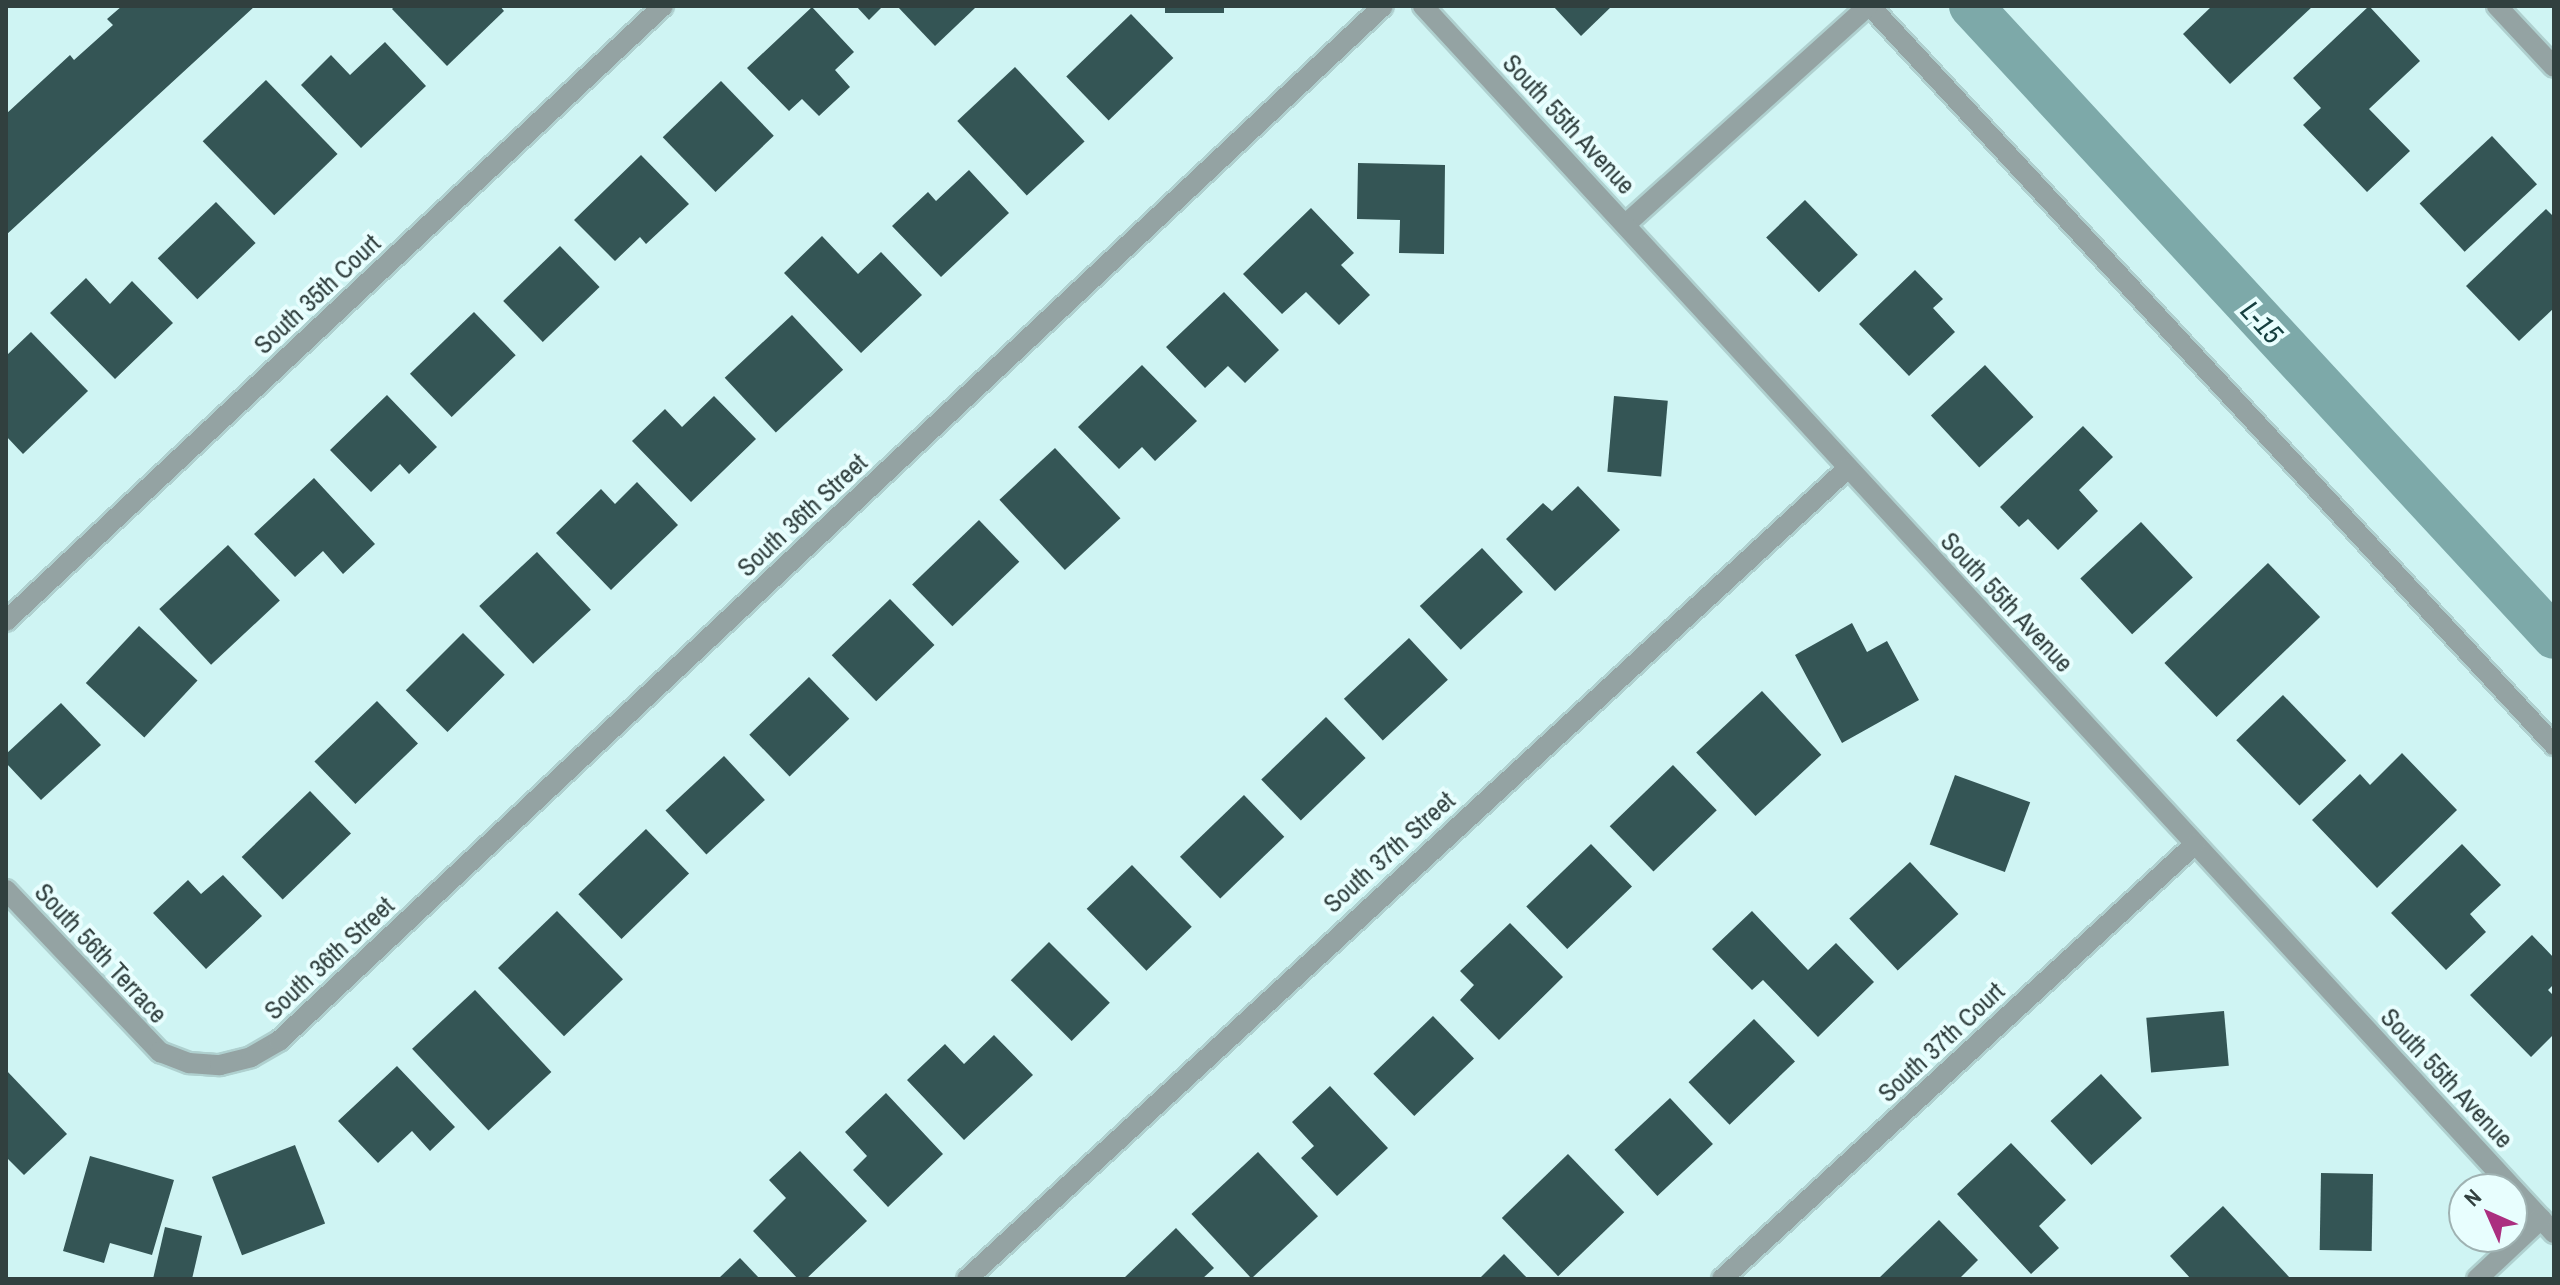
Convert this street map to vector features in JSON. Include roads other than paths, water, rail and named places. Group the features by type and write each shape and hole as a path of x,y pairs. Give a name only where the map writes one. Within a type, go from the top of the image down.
{"street":[{"name":"South 35th Court","path":"6,621 663,6"},
{"name":"South 36th Street","path":"251,1057 279,1041 1383,6"},
{"name":"South 55th Avenue","path":"1423,6 2548,1226"},
{"path":"1626,224 1869,6 2554,745"},
{"path":"2497,6 2554,67"},
{"name":"South 37th Street","path":"967,1279 1848,468"},
{"name":"South 37th Court","path":"1722,1279 2195,844"},
{"name":"South 56th Terrace","path":"6,890 160,1052 189,1063 220,1065 251,1057"},
{"path":"2477,1279 2548,1226"}],"waterway":[{"name":"L-15","path":"1971,6 2554,637"}]}
